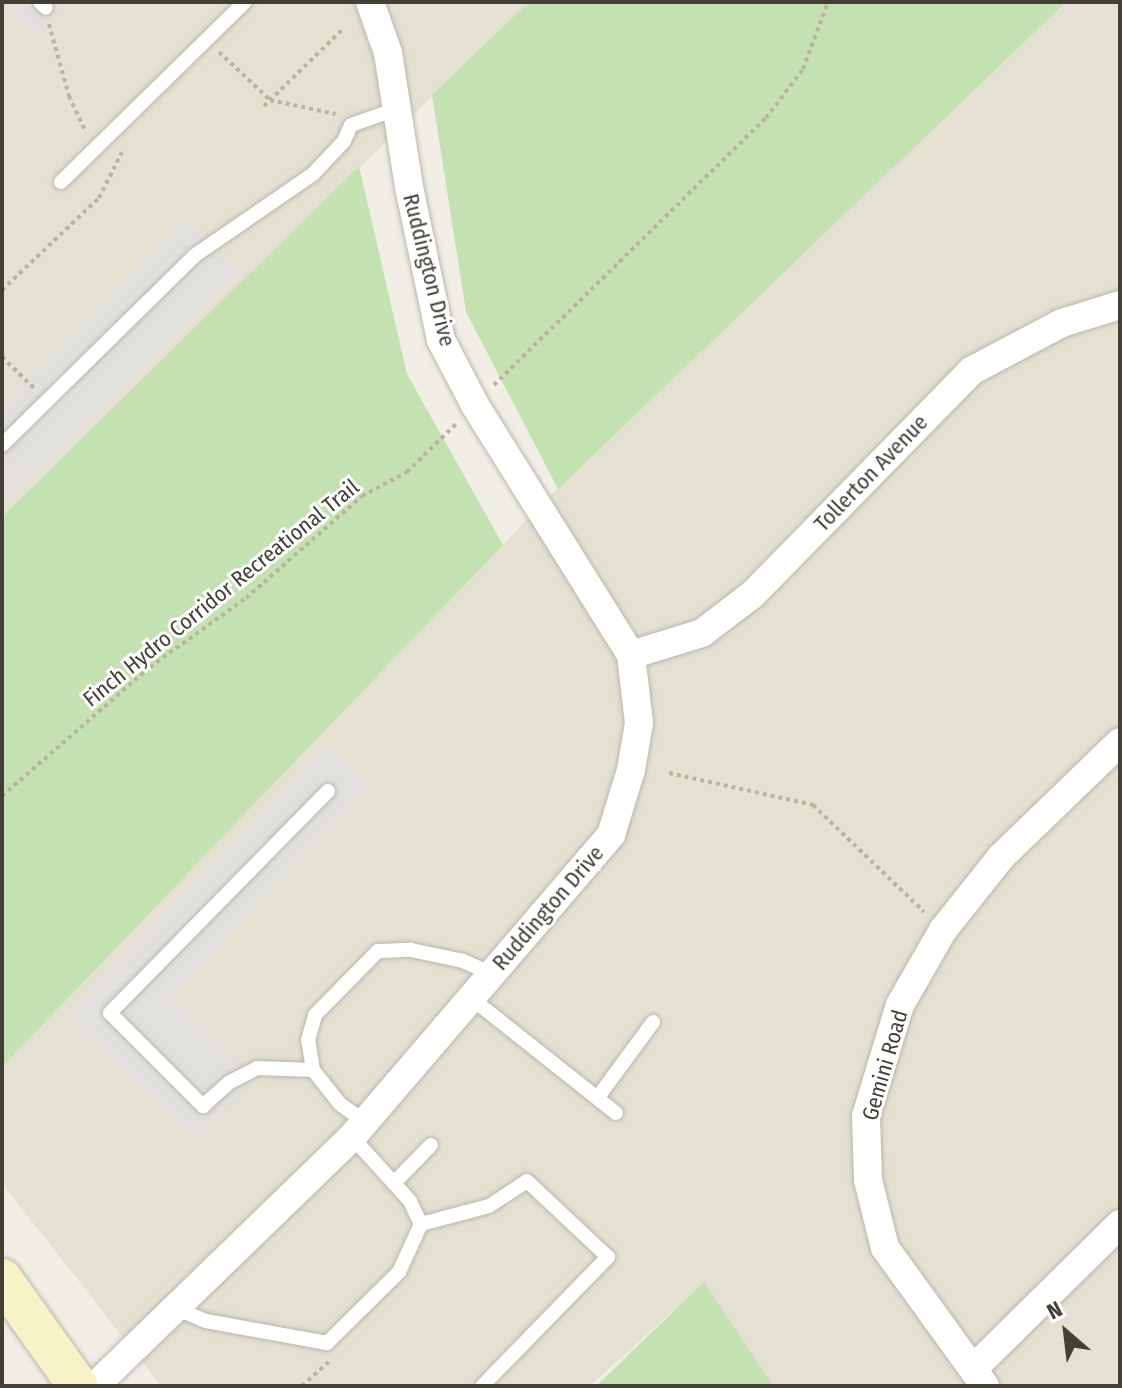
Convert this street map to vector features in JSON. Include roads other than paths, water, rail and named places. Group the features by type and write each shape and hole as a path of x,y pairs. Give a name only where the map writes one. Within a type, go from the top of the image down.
{"main road":[{"path":"2,1279 78,1386"}],"street":[{"name":"Ruddington Drive","path":"95,1386 359,1130 611,835 639,723 631,655 475,405 441,340 388,53 370,2"},
{"name":"Tollerton Avenue","path":"631,655 702,633 753,594 971,371 1062,323 1120,305"},
{"name":"Gemini Road","path":"980,1377 885,1248 868,1180 866,1116 900,1005 943,930 1001,857 1120,742"},
{"path":"980,1377 1120,1224"}],"lane":[{"path":"61,182 245,2"},
{"path":"2,445 194,256 313,174 344,141 350,126 397,109"},
{"path":"313,1070 257,1068 230,1082 203,1106 110,1013 328,791"},
{"path":"421,1224 359,1130 313,1070 308,1040 315,1015 378,951 411,950 463,961 492,974"},
{"path":"471,998 616,1113"},
{"path":"598,1097 653,1022"},
{"path":"394,1183 431,1145"},
{"path":"421,1224 489,1206 527,1181 608,1257 482,1386"},
{"path":"174,1308 206,1321 327,1343 399,1272 421,1224"}]}
